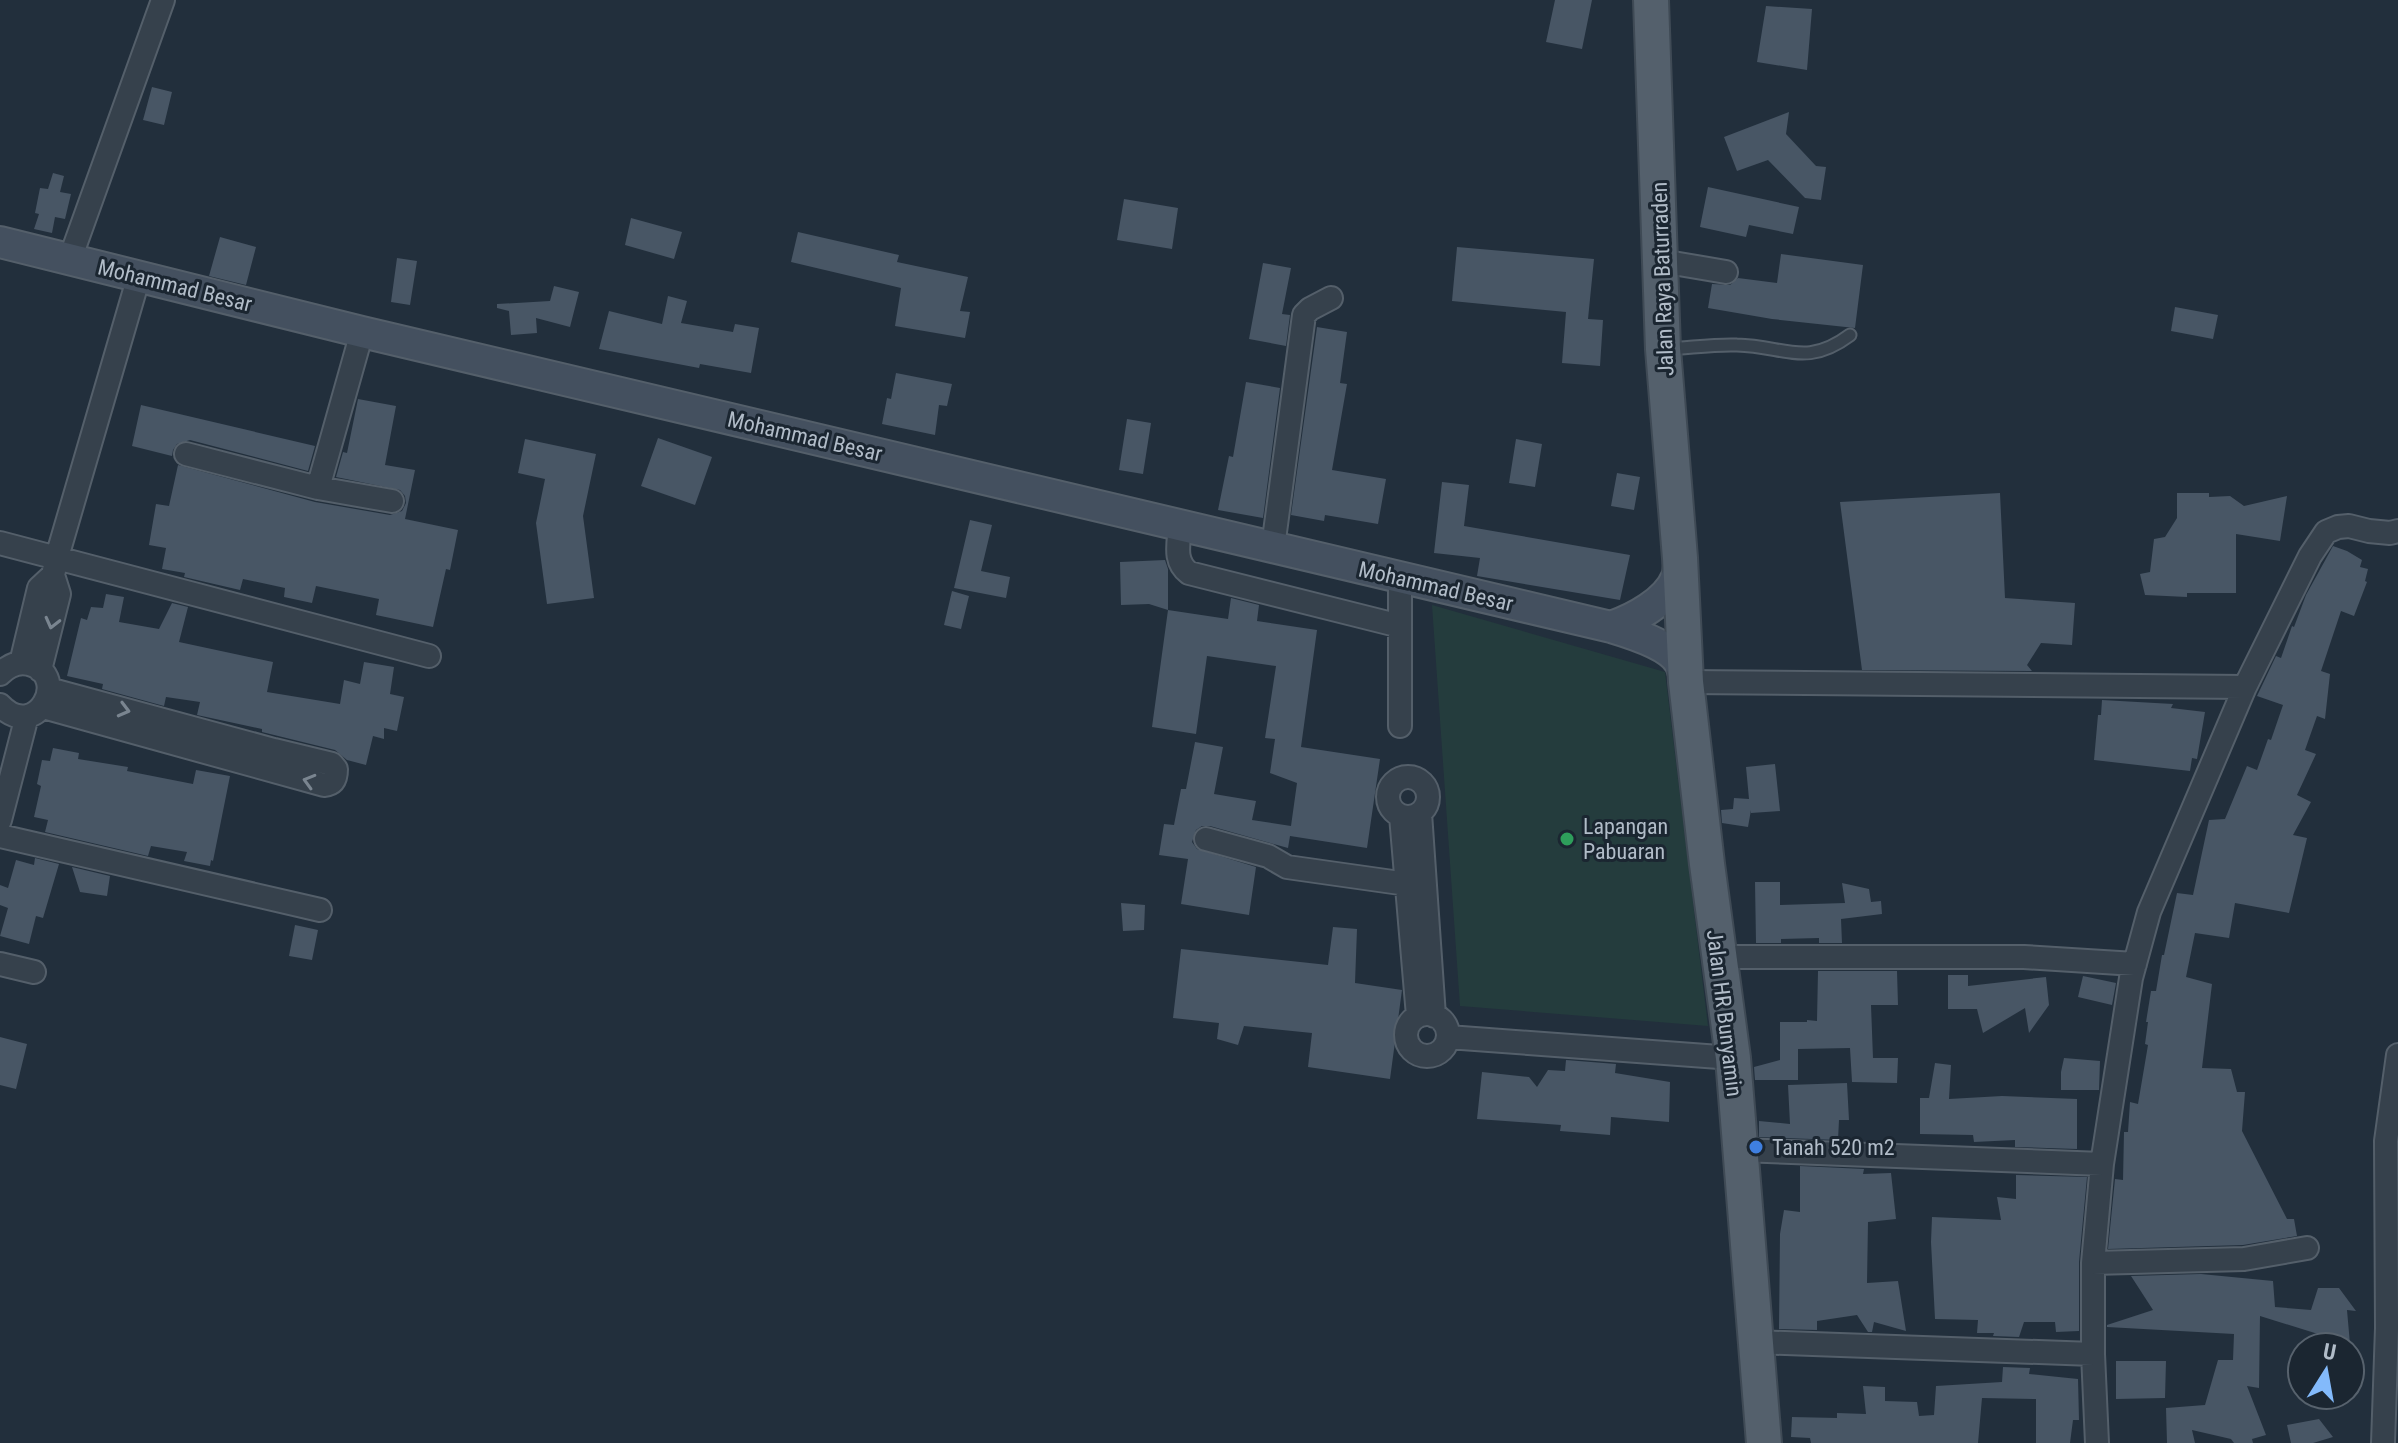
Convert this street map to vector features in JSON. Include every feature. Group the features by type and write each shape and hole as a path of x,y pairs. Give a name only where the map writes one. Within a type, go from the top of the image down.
{"main road":[{"name":"Jalan Raya Baturraden","path":"1651,0 1663,349 1680,558 1686,682"},
{"name":"Jalan HR Bunyamin","path":"1686,682 1733,1058 1764,1443"}],"street":[{"path":"70,259 163,0"},
{"name":"Mohammad Besar","path":"0,242 362,332 1611,627"},
{"path":"1661,261 1726,272"},
{"path":"0,820 17,692 39,588 55,566 139,276"},
{"path":"1273,547 1304,315 1331,298"},
{"path":"318,488 362,332"},
{"path":"186,454 318,488 392,501"},
{"path":"1180,525 1178,560 1189,573 1400,626"},
{"path":"2097,1443 2093,1263 2102,1164 2131,978 2149,912 2245,687 2310,556 2326,532 2338,527 2390,533 2398,531"},
{"path":"0,543 55,566 429,656"},
{"name":"Jalan Raya Baturraden","path":"1611,627 1632,620 1661,597 1678,577 1680,558"},
{"path":"1400,577 1400,726"},
{"name":"Jalan HR Bunyamin","path":"1611,627 1666,651 1679,662 1686,682"},
{"path":"1686,682 2245,687"},
{"path":"17,692 332,764 336,769 335,780 324,785 17,692"},
{"path":"1410,814 1426,1016 1407,884 1410,814"},
{"path":"0,836 320,910"},
{"path":"1206,839 1268,856 1287,867 1407,884"},
{"path":"1719,957 2024,957 2135,964"},
{"path":"0,964 34,972"},
{"path":"1426,1016 1444,1023 1448,1037 1439,1053 1423,1057 1415,1054 1406,1040 1406,1032 1408,1024 1426,1016"},
{"path":"1448,1037 1733,1058"},
{"path":"2383,1443 2387,1328 2386,1141 2398,1055"},
{"path":"1741,1150 2102,1164"},
{"path":"2093,1263 2244,1259 2307,1248"},
{"path":"1755,1342 2093,1354"}],"lane":[{"path":"1663,349 1737,345 1810,354 1835,347 1850,335"}],"green space":[{"name":"Lapangan Pabuaran","path":"1432,605 1665,672 1708,1026 1460,1006"}],"building":[{"path":"1555,0 1592,0 1582,49 1546,42"},
{"path":"1766,6 1812,9 1807,70 1757,62"},
{"path":"152,87 172,92 164,125 143,120"},
{"path":"1789,112 1786,134 1816,166 1826,167 1821,200 1805,198 1768,160 1737,171 1724,137"},
{"path":"53,173 64,176 60,192 71,194 65,219 55,217 52,233 34,229 39,214 35,213 40,188 48,189"},
{"path":"1708,187 1799,207 1793,234 1749,225 1746,237 1700,227"},
{"path":"1124,199 1178,208 1172,249 1117,240"},
{"path":"631,218 682,232 674,259 625,245"},
{"path":"798,232 899,255 897,262 968,277 960,311 970,312 965,338 895,326 901,288 791,262"},
{"path":"220,237 256,247 246,285 209,276"},
{"path":"1457,247 1594,259 1588,319 1603,320 1600,366 1562,363 1566,312 1452,301"},
{"path":"1781,254 1863,265 1855,328 1708,308 1712,284 1730,285 1738,278 1777,283"},
{"path":"397,258 417,261 410,305 391,302"},
{"path":"1263,263 1291,268 1282,314 1290,315 1286,346 1249,339"},
{"path":"554,286 579,292 570,327 536,318 537,333 511,335 509,311 497,308 497,304 550,301"},
{"path":"668,296 687,301 681,323 733,332 735,324 759,328 751,373 700,364 699,368 599,349 609,311 662,324"},
{"path":"2175,307 2218,315 2213,339 2171,331"},
{"path":"1317,327 1347,332 1340,383 1347,384 1332,470 1386,479 1378,524 1325,515 1324,521 1291,515"},
{"path":"896,373 952,384 947,406 939,405 935,435 882,424"},
{"path":"1246,382 1280,388 1263,518 1218,510 1229,456 1233,457"},
{"path":"358,399 396,406 385,465 415,470 405,519 458,530 433,627 376,615 379,599 316,586 312,603 284,597 285,588 243,579 240,590 162,569 166,548 149,545 156,504 169,506 178,465 315,502 390,515 402,511 406,503 400,490 336,477 343,452 347,453"},
{"path":"141,405 315,446 308,471 190,440 177,444 172,456 132,446"},
{"path":"1127,419 1151,423 1143,474 1119,470"},
{"path":"658,438 712,457 695,505 641,486"},
{"path":"525,439 596,454 583,516 594,598 547,604 536,523 545,479 518,473"},
{"path":"1516,439 1542,444 1535,487 1509,483"},
{"path":"1617,473 1640,477 1634,510 1611,506"},
{"path":"1442,482 1469,485 1464,526 1630,555 1620,600 1477,576 1480,558 1434,553"},
{"path":"2000,493 2005,598 2075,603 2072,645 2041,643 2027,665 2032,671 1862,670 1840,502"},
{"path":"2177,493 2230,496 2244,506 2287,496 2280,541 2236,534 2236,593 2187,593 2187,597 2145,595 2140,574 2150,572 2154,539 2165,537 2177,518"},
{"path":"970,520 992,525 981,571 1010,577 1006,598 954,588"},
{"path":"2333,546 2362,560 2360,567 2368,569 2367,582 2354,616 2341,611 2321,671 2330,674 2325,719 2317,716 2305,750 2316,754 2297,795 2311,802 2293,835 2307,838 2289,913 2235,903 2229,938 2195,933 2186,977 2212,984 2202,1068 2231,1069 2237,1092 2245,1092 2242,1131 2287,1219 2294,1219 2297,1236 2243,1245 2108,1249 2115,1179 2123,1180 2124,1132 2128,1132 2130,1102 2138,1104 2148,1045 2145,1044 2146,1022 2151,991 2156,991 2177,893 2193,895 2209,820 2225,819 2247,766 2257,770 2268,739 2271,740 2283,705 2257,696 2276,656 2281,658 2306,595"},
{"path":"1165,560 1168,569 1168,610 1149,604 1121,605 1120,562"},
{"path":"952,591 969,596 961,629 944,625"},
{"path":"106,594 124,597 119,622 159,629 172,603 188,607 179,642 273,662 267,692 340,704 344,680 360,684 364,662 394,667 390,694 404,697 397,731 384,728 384,739 373,736 366,765 347,760 335,750 262,732 262,729 197,715 200,702 166,697 164,706 102,689 103,684 67,676 81,618 87,620 91,607 103,608"},
{"path":"1231,598 1259,605 1257,621 1317,630 1301,747 1380,759 1367,848 1290,836 1288,848 1210,826 1196,830 1192,842 1197,849 1256,867 1249,915 1181,904 1188,859 1159,855 1164,824 1174,825 1181,789 1186,789 1195,742 1223,747 1214,794 1256,801 1252,820 1291,826 1297,783 1270,773 1275,739 1265,738 1276,666 1207,656 1196,734 1152,727 1168,610 1228,619"},
{"path":"2102,700 2173,704 2171,708 2205,712 2197,759 2192,758 2190,771 2094,760"},
{"path":"53,748 79,753 78,759 128,767 127,771 193,784 196,770 230,776 210,866 184,861 187,852 151,846 148,856 45,832 48,820 34,817 41,786 37,784 42,760 50,761"},
{"path":"1775,764 1780,811 1751,813 1751,810 1748,827 1722,823 1721,810 1733,809 1734,798 1749,799 1746,767"},
{"path":"35,858 59,864 43,918 36,916 29,944 0,936 8,908 0,905 0,885 8,888 16,860 34,865"},
{"path":"72,867 110,876 107,896 80,892"},
{"path":"1755,882 1780,882 1780,905 1845,903 1842,883 1869,889 1871,902 1881,901 1882,914 1841,919 1842,943 1819,943 1819,938 1756,943"},
{"path":"1121,903 1145,905 1144,930 1123,931"},
{"path":"295,925 318,930 312,960 289,956"},
{"path":"1333,927 1357,929 1355,983 1402,990 1390,1079 1308,1067 1312,1033 1244,1026 1238,1045 1217,1039 1219,1023 1173,1018 1181,949 1328,965"},
{"path":"1818,971 1897,971 1898,1005 1871,1005 1873,1058 1898,1058 1897,1083 1852,1082 1850,1048 1798,1049 1798,1080 1755,1080 1754,1067 1780,1060 1780,1022 1817,1021"},
{"path":"1948,975 1968,975 1968,986 2046,977 2049,1005 2029,1033 2025,1008 1983,1033 1977,1009 1948,1009"},
{"path":"2083,976 2116,983 2112,1005 2078,997"},
{"path":"0,1037 27,1044 16,1089 0,1085"},
{"path":"2064,1058 2100,1061 2099,1090 2061,1090"},
{"path":"1566,1060 1616,1064 1615,1073 1670,1082 1669,1122 1611,1117 1610,1135 1560,1131 1561,1125 1477,1119 1482,1072 1529,1077 1537,1087 1548,1070 1565,1071"},
{"path":"1935,1063 1951,1065 1949,1099 2002,1096 2077,1099 2077,1149 2015,1147 2015,1140 1974,1142 1973,1135 1920,1134 1920,1098 1929,1098"},
{"path":"1847,1083 1849,1120 1839,1120 1838,1140 1759,1137 1759,1121 1790,1124 1788,1085"},
{"path":"1800,1166 1864,1169 1863,1174 1891,1173 1896,1219 1868,1222 1867,1283 1898,1281 1906,1331 1874,1322 1872,1332 1868,1332 1857,1315 1817,1321 1817,1330 1779,1329 1780,1234 1784,1210 1800,1212"},
{"path":"2016,1175 2087,1177 2079,1262 2079,1331 2056,1332 2055,1322 2024,1322 2019,1337 1993,1336 1994,1333 1977,1333 1978,1320 1935,1319 1932,1217 2001,1220 1997,1197 2016,1199"},
{"path":"2201,1274 2273,1281 2275,1307 2311,1310 2318,1288 2339,1288 2356,1311 2347,1310 2349,1331 2308,1331 2260,1316 2259,1388 2247,1386 2266,1435 2252,1439 2253,1443 2234,1443 2231,1439 2192,1430 2195,1443 2167,1443 2166,1408 2205,1405 2218,1360 2233,1360 2234,1334 2107,1327 2153,1310 2131,1276"},
{"path":"2116,1361 2166,1361 2165,1398 2116,1399"},
{"path":"2003,1367 2030,1368 2029,1374 2078,1379 2079,1420 2073,1420 2070,1443 2036,1443 2036,1399 1982,1398 1978,1443 1811,1443 1810,1438 1791,1437 1792,1417 1837,1418 1837,1413 1866,1414 1863,1386 1885,1387 1885,1401 1917,1402 1919,1416 1934,1415 1936,1386 2002,1382"},
{"path":"2319,1419 2333,1437 2313,1443 2291,1443 2287,1425"}],"place":[{"name":"Lapangan Pabuaran","path":"1567,839"},
{"name":"Tanah 520 m2","path":"1756,1147"}]}
